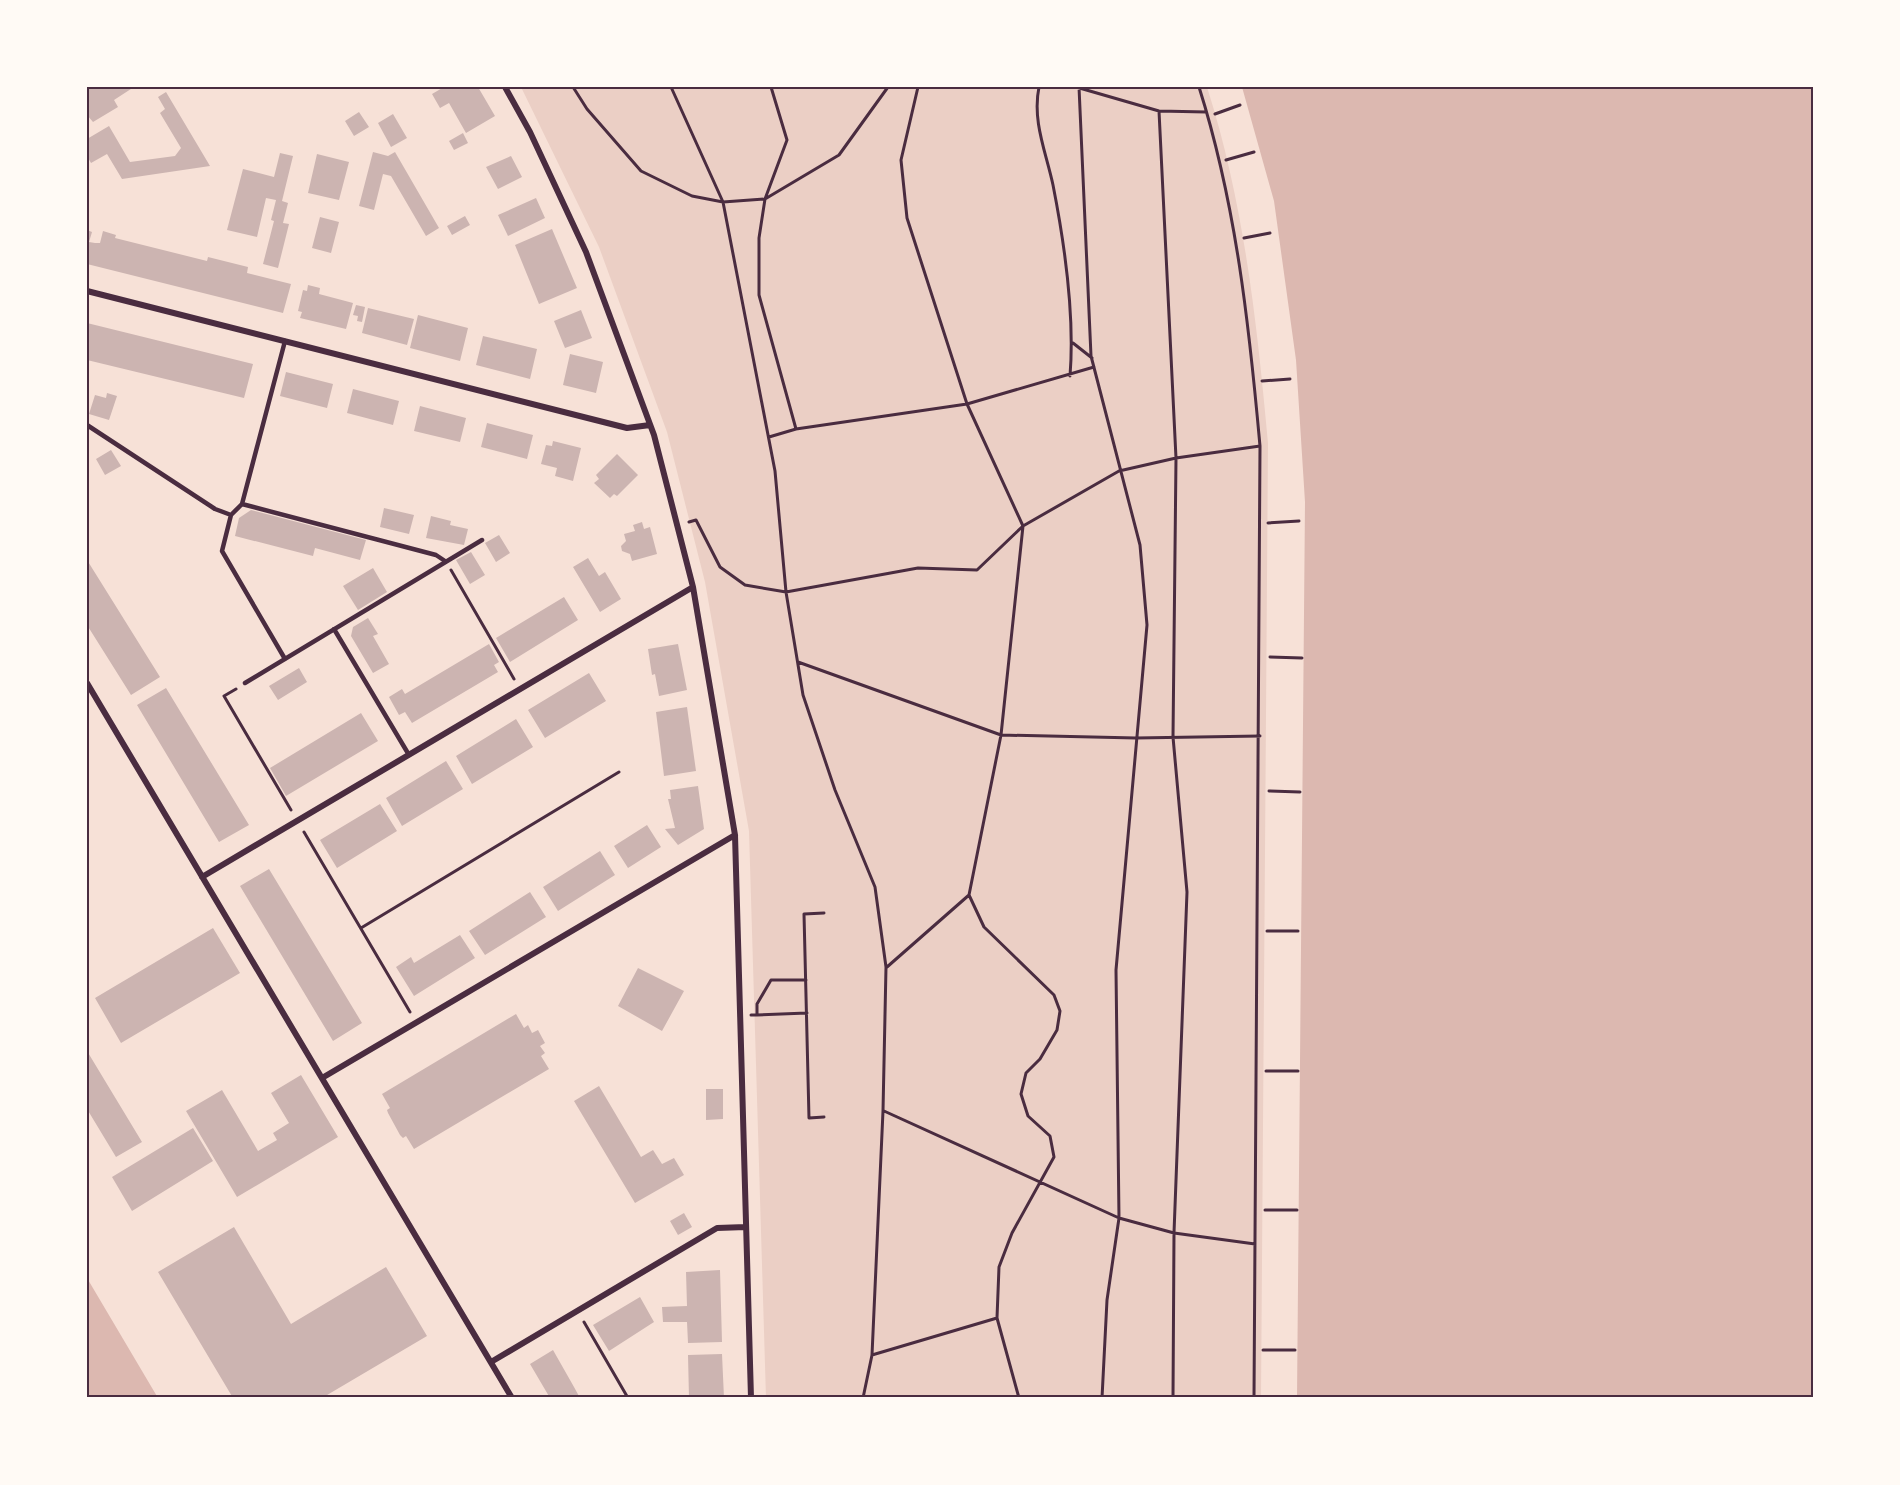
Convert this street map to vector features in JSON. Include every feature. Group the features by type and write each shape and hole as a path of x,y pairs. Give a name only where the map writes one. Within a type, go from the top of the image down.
{"street":[{"path":"505,87 530,132 586,252 650,425 693,587 735,835 751,1398"},
{"path":"87,291 627,428 650,425"},
{"path":"202,877 693,587"},
{"path":"87,683 512,1398"},
{"path":"322,1078 735,835"},
{"path":"491,1362 717,1228 746,1227"}],"lane":[{"path":"285,341 242,504 231,515 222,551 285,659"},
{"path":"87,425 215,509 231,515"},
{"path":"242,504 436,555 445,561"},
{"path":"245,683 482,540"},
{"path":"334,629 409,755"}],"path":[{"path":"573,87 587,109 641,171 692,196 723,202 765,199 839,155 888,87"},
{"path":"671,87 723,202 775,471 786,592 803,695 835,790 875,887 886,967 883,1111 872,1355 863,1398"},
{"path":"771,87 787,140 765,199 759,238 759,295 796,429"},
{"path":"918,87 901,160 907,218 967,404 1023,526 1001,735 969,895 984,927 1054,995 1060,1011 1057,1030 1040,1059 1026,1073 1021,1094 1028,1116 1050,1136 1054,1157 1012,1233 999,1267 996,1318 1020,1398"},
{"path":"1039,87 1036,102 1039,132 1053,185 1072,343 1070,376"},
{"path":"1199,87 1207,112 1237,246 1248,317 1260,446 1260,736 1254,1398"},
{"path":"1102,1398 1107,1300 1119,1218 1116,970 1148,625 1140,545 1119,471 1092,358 1078,88 1159,111 1207,112"},
{"path":"1215,114 1240,105"},
{"path":"1159,111 1176,458 1173,737 1187,892 1174,1233 1173,1398"},
{"path":"1226,160 1254,152"},
{"path":"1244,238 1270,233"},
{"path":"1072,343 1092,358"},
{"path":"769,437 796,429 967,404 1070,376 1094,367"},
{"path":"1262,381 1290,378"},
{"path":"677,525 696,520 720,567 745,585 786,592 918,568 977,570 1023,526 1119,471 1176,458 1260,446"},
{"path":"1268,523 1299,521"},
{"path":"445,561 520,689"},
{"path":"1270,657 1302,657"},
{"path":"797,661 1001,735 1136,738 1260,736"},
{"path":"245,683 224,696 416,1022"},
{"path":"361,928 619,772"},
{"path":"1269,792 1300,792"},
{"path":"886,967 969,895"},
{"path":"824,914 804,914 809,1118 825,1117"},
{"path":"1267,931 1298,931"},
{"path":"757,1015 757,1004 771,980 806,980"},
{"path":"740,1015 807,1014"},
{"path":"1266,1071 1298,1071"},
{"path":"883,1111 1119,1218 1174,1233 1255,1244"},
{"path":"1265,1210 1297,1210"},
{"path":"577,1311 628,1398"},
{"path":"872,1355 996,1318"},
{"path":"1263,1350 1295,1350"}],"shaded area":[{"path":"521,87 1207,87 1231,175 1240,219 1254,308 1268,443 1261,1398 766,1398 749,831 705,582 667,432 599,247"},
{"path":"1242,87 1813,87 1813,1398 1297,1398 1305,502 1296,360 1274,201"},
{"path":"87,1278 158,1398 87,1398"}],"building":[{"path":"87,87 134,87 114,100 118,107 93,122 87,115"},
{"path":"444,87 478,87 495,116 466,133 449,103 440,108 432,94"},
{"path":"166,92 210,166 122,179 107,154 91,163 87,156 87,139 109,126 130,162 175,156 181,148 160,113 165,109 158,97"},
{"path":"359,112 369,127 354,136 345,121"},
{"path":"393,114 407,138 391,147 378,123"},
{"path":"463,133 468,143 454,150 449,141"},
{"path":"373,152 388,156 395,152 439,228 426,236 391,176 383,174 374,210 359,206"},
{"path":"280,153 293,156 282,201 288,203 283,223 289,224 278,268 263,264 274,221 271,220 276,200 266,198 257,237 227,230 243,169 274,177"},
{"path":"317,154 349,162 339,200 308,193"},
{"path":"511,156 522,177 498,189 486,167"},
{"path":"536,198 545,218 508,236 498,215"},
{"path":"465,216 470,225 452,235 447,226"},
{"path":"320,217 339,222 331,253 312,248"},
{"path":"552,229 577,288 539,304 515,245"},
{"path":"87,230 92,232 89,242 100,243 103,231 116,235 115,238 207,261 208,257 248,267 247,273 291,284 283,313 87,264"},
{"path":"308,285 320,288 319,294 353,303 346,329 300,318 302,312 298,311 303,290 307,291"},
{"path":"356,305 365,307 362,322 357,321 358,316 353,315"},
{"path":"368,308 414,319 407,345 362,333"},
{"path":"581,310 592,338 565,348 554,321"},
{"path":"418,315 468,328 460,361 410,348"},
{"path":"87,323 253,364 244,398 87,360"},
{"path":"483,336 537,349 530,379 476,365"},
{"path":"570,354 603,362 596,393 563,385"},
{"path":"286,372 333,384 327,408 280,396"},
{"path":"353,389 399,401 393,425 347,413"},
{"path":"107,393 117,396 109,420 89,414 95,395 106,398"},
{"path":"420,406 466,418 460,442 414,431"},
{"path":"487,423 533,435 527,459 481,447"},
{"path":"553,441 581,448 573,481 555,476 557,468 541,464 546,445 552,446"},
{"path":"111,450 121,466 105,475 96,459"},
{"path":"617,454 638,475 617,496 614,494 610,498 594,483 599,479 596,475"},
{"path":"384,508 414,515 409,534 380,527"},
{"path":"251,510 366,540 360,560 315,548 313,556 235,536 239,518"},
{"path":"431,516 451,521 450,525 468,529 464,545 426,538"},
{"path":"642,522 644,529 650,527 657,554 632,561 630,554 622,551 621,546 626,541 624,534 635,531 633,525"},
{"path":"499,535 510,553 496,562 485,543"},
{"path":"471,552 485,575 470,584 456,560"},
{"path":"588,558 599,576 605,572 621,599 600,612 573,567"},
{"path":"87,560 160,677 131,695 87,625"},
{"path":"373,568 387,592 358,610 343,586"},
{"path":"564,597 578,620 510,662 496,638"},
{"path":"368,618 378,634 373,636 389,664 373,673 351,636 353,627"},
{"path":"489,644 499,662 494,665 498,672 412,723 405,712 399,715 389,697 402,689 405,694"},
{"path":"678,644 687,690 659,696 655,674 652,675 648,649"},
{"path":"299,668 307,682 278,700 269,686"},
{"path":"589,673 606,701 545,738 528,710"},
{"path":"166,688 249,825 219,842 137,705"},
{"path":"687,707 696,771 664,776 656,712"},
{"path":"361,713 378,741 286,796 270,768"},
{"path":"516,719 533,747 472,784 456,756"},
{"path":"446,761 463,789 402,826 386,798"},
{"path":"698,786 704,829 678,845 665,829 675,828 668,799 671,799 670,790"},
{"path":"380,804 397,831 337,868 320,840"},
{"path":"647,825 661,847 628,868 614,846"},
{"path":"600,851 615,875 558,911 543,887"},
{"path":"269,869 362,1023 333,1041 240,886"},
{"path":"530,892 546,917 485,955 469,931"},
{"path":"213,928 240,973 121,1043 95,998"},
{"path":"460,935 475,958 414,996 396,967 411,957 414,963"},
{"path":"638,968 684,991 662,1031 618,1006"},
{"path":"516,1014 524,1028 528,1025 532,1033 538,1030 545,1043 540,1046 545,1053 541,1056 549,1069 414,1149 406,1136 403,1138 400,1135 388,1113 387,1110 390,1108 382,1094"},
{"path":"87,1051 142,1142 116,1157 87,1109"},
{"path":"301,1075 338,1137 237,1197 186,1111 222,1090 258,1151 277,1140 273,1133 289,1123 271,1093"},
{"path":"599,1086 641,1157 653,1150 662,1164 674,1158 684,1175 635,1203 574,1101"},
{"path":"706,1089 723,1089 723,1119 706,1120"},
{"path":"193,1128 213,1161 132,1211 112,1177"},
{"path":"684,1213 692,1227 678,1235 670,1221"},
{"path":"234,1227 291,1324 386,1267 427,1336 322,1398 233,1398 158,1272"},
{"path":"720,1270 722,1342 688,1343 687,1322 663,1322 662,1307 687,1306 686,1272"},
{"path":"640,1297 654,1322 609,1351 593,1325"},
{"path":"553,1350 580,1398 550,1398 530,1364"},
{"path":"722,1354 724,1398 689,1398 688,1355"}]}
